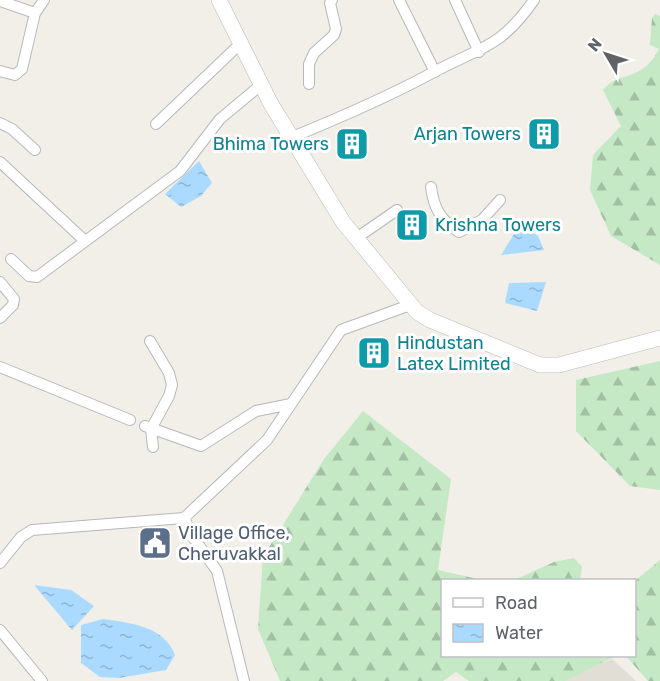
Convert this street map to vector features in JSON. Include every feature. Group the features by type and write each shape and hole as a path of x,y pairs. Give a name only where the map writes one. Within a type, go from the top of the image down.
{"main road":[{"path":"219,0 290,138 355,239 410,305 430,320 540,365 559,364 660,338"}],"street":[{"path":"0,71 15,75 22,69 35,12 44,0"},
{"path":"309,84 309,64 314,53 334,35 336,29 330,3 332,0"},
{"path":"399,0 435,72"},
{"path":"455,0 479,52"},
{"path":"290,138 389,97 495,43 514,26 534,0"},
{"path":"0,1 35,12"},
{"path":"156,124 242,43"},
{"path":"11,259 34,277 180,171 220,119 262,84"},
{"path":"0,123 12,129 35,150"},
{"path":"0,162 85,241"},
{"path":"430,187 433,206 448,225 459,232 482,220 500,200"},
{"path":"355,239 397,210"},
{"path":"0,282 14,299 13,304 0,318"},
{"path":"0,563 21,537 32,530 184,518 267,440 341,330 410,305"},
{"path":"150,340 169,373 171,385 169,396 148,428 153,447"},
{"path":"0,367 130,420"},
{"path":"148,428 201,446 256,411 291,404"},
{"path":"184,518 193,537 217,571 244,681"},
{"path":"0,630 42,681"}],"shaded area":[{"path":"612,659 636,681 561,681 562,680"}],"green space":[{"path":"655,14 660,16 660,265 611,236 590,190 593,155 621,126 603,90 616,80 637,72 652,60 659,49 650,45 652,18"},
{"path":"660,361 660,490 630,486 576,431 576,380"},
{"path":"363,411 451,479 438,570 478,579 441,579 441,657 614,657 565,681 469,681 456,672 443,681 280,681 258,629 263,557 324,459"},
{"path":"574,558 582,567 580,579 516,579 554,562"},
{"path":"660,560 660,681 648,681 627,657 636,657 636,580"}],"water":[{"path":"199,161 212,183 201,196 181,207 165,194"},
{"path":"521,223 538,236 544,250 501,255"},
{"path":"546,282 537,311 505,303 509,283"},
{"path":"34,585 71,590 94,606 72,630"},
{"path":"103,619 145,628 163,638 175,655 166,670 119,678 100,677 81,663 81,625"}],"place":[{"name":"Arjan Towers","path":"544,134"},
{"name":"Bhima Towers","path":"352,144"},
{"name":"Krishna Towers","path":"412,225"},
{"name":"Hindustan Latex Limited","path":"374,353"},
{"name":"Village Office, Cheruvakkal","path":"155,543"}]}
